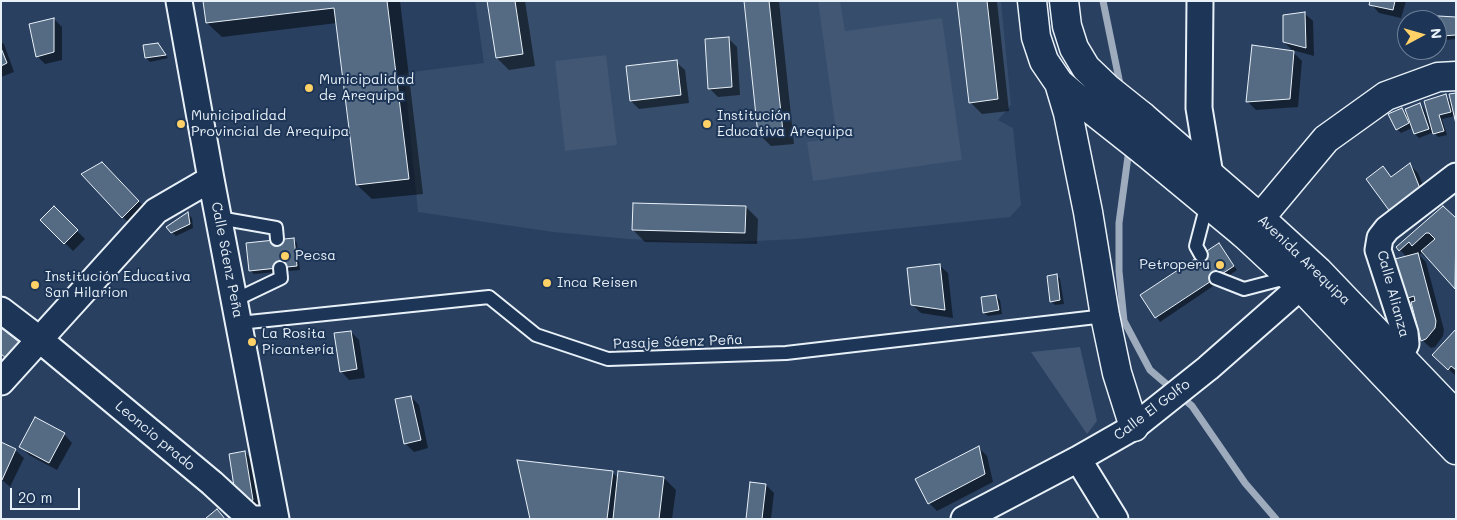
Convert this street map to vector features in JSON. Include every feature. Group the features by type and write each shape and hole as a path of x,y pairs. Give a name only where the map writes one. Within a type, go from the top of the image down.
{"main road":[{"path":"1032,1 1036,37 1044,62 1059,83 1068,113 1088,212 1105,316 1117,373 1134,427"},
{"name":"Avenida Arequipa","path":"1064,1 1067,26 1074,48 1086,68 1210,175 1252,226 1303,278 1456,450"},
{"path":"1252,226 1326,139 1386,96 1438,77 1456,76"},
{"name":"Avenida Arequipa","path":"1059,83 1207,204 1252,226"},
{"name":"Avenida Arequipa","path":"1303,278 1400,356 1456,415"}],"street":[{"name":"Calle Sáenz Peña","path":"179,1 276,519"},
{"path":"1200,1 1199,108 1210,175"},
{"name":"Calle Alianza","path":"1400,356 1406,344 1405,333 1378,250 1380,238 1388,229 1456,176"},
{"path":"1,382 156,211 211,179"},
{"name":"Calle El Golfo","path":"964,519 1134,427 1208,368 1303,278"},
{"path":"1,310 39,339"},
{"name":"Leoncio prado","path":"39,339 212,483 251,519 276,519"},
{"path":"1078,459 1115,519"}],"lane":[{"path":"1201,255 1196,246 1207,204"},
{"path":"219,218 276,228 277,240"},
{"path":"237,312 281,278 280,268"},
{"path":"1216,278 1244,289 1303,278"},
{"name":"Pasaje Sáenz Peña","path":"237,312 489,297 536,335 608,359 786,354 1105,316"}],"shaded area":[{"name":"Institución Educativa Arequipa","path":"475,1 1001,1 1011,105 998,120 1013,128 1021,205 1010,217 798,239 715,243 628,239 553,232 418,212 404,73 484,63"},
{"path":"818,1 840,1 845,31 942,18 962,160 813,181 807,142 837,138"},
{"path":"606,55 617,145 565,151 555,61"},
{"path":"1080,347 1097,421 1087,434 1031,352"}],"building":[{"path":"203,1 387,1 409,179 356,185 334,8 206,23"},
{"path":"487,1 515,1 523,54 496,58"},
{"path":"744,1 769,1 783,132 758,135"},
{"path":"957,1 987,1 998,99 969,103"},
{"path":"1370,1 1395,1 1393,10 1369,5"},
{"path":"1305,12 1306,48 1283,42 1283,15"},
{"path":"1447,16 1456,17 1456,35 1447,36"},
{"path":"54,18 54,52 36,57 29,24"},
{"path":"729,37 732,87 708,89 705,39"},
{"path":"158,43 166,55 145,58 143,45"},
{"path":"1252,45 1294,51 1290,99 1246,102"},
{"path":"1,48 7,63 1,66"},
{"path":"677,60 681,95 630,101 626,66"},
{"path":"1456,93 1456,124 1449,94"},
{"path":"1446,94 1451,112 1439,115 1444,131 1433,134 1424,101"},
{"path":"1420,103 1429,129 1414,134 1405,109"},
{"path":"1402,108 1409,123 1396,130 1388,114"},
{"path":"102,162 139,201 122,218 81,174"},
{"path":"1410,163 1421,191 1391,213 1366,179 1383,166 1391,177"},
{"path":"633,203 746,206 745,233 632,230"},
{"path":"54,206 78,230 64,244 40,220"},
{"path":"1443,206 1456,218 1455,289 1421,251 1435,239 1429,233 1426,233 1412,246 1409,242 1399,251 1396,247"},
{"path":"188,212 190,224 171,233 166,227"},
{"path":"294,238 297,266 249,271 246,243"},
{"path":"1219,243 1234,266 1155,318 1140,295"},
{"path":"1418,253 1436,321 1435,328 1426,339 1421,341 1411,302 1415,301 1414,296 1405,299 1395,259"},
{"path":"940,264 945,310 911,305 907,268"},
{"path":"1057,274 1060,300 1050,302 1047,276"},
{"path":"996,295 999,310 983,313 981,297"},
{"path":"1,328 24,346 11,362 1,354"},
{"path":"1456,329 1456,370 1451,366 1448,370 1432,355"},
{"path":"351,331 357,369 340,372 334,333"},
{"path":"411,396 421,440 404,444 395,399"},
{"path":"35,417 65,433 49,463 19,447"},
{"path":"1,442 16,449 2,480 1,479"},
{"path":"979,446 985,474 928,504 915,479"},
{"path":"245,451 253,500 247,504 235,493 229,454"},
{"path":"517,460 613,471 607,519 530,519"},
{"path":"618,471 664,477 659,519 613,519"},
{"path":"750,482 766,484 762,519 746,519"},
{"path":"217,509 225,519 206,519 206,518"}],"waterway":[{"path":"1103,1 1121,89"},
{"path":"1129,149 1119,223 1119,271 1124,321 1150,370 1192,406 1245,483 1276,519"}],"place":[{"name":"Municipalidad de Arequipa","path":"309,88"},
{"name":"Municipalidad Provincial de Arequipa","path":"181,124"},
{"name":"Institución Educativa Arequipa","path":"707,124"},
{"name":"Pecsa","path":"285,256"},
{"name":"Petroperu","path":"1220,265"},
{"name":"Inca Reisen","path":"547,283"},
{"name":"Institución Educativa San Hilarion","path":"35,285"},
{"name":"La Rosita Picantería","path":"252,342"}]}
